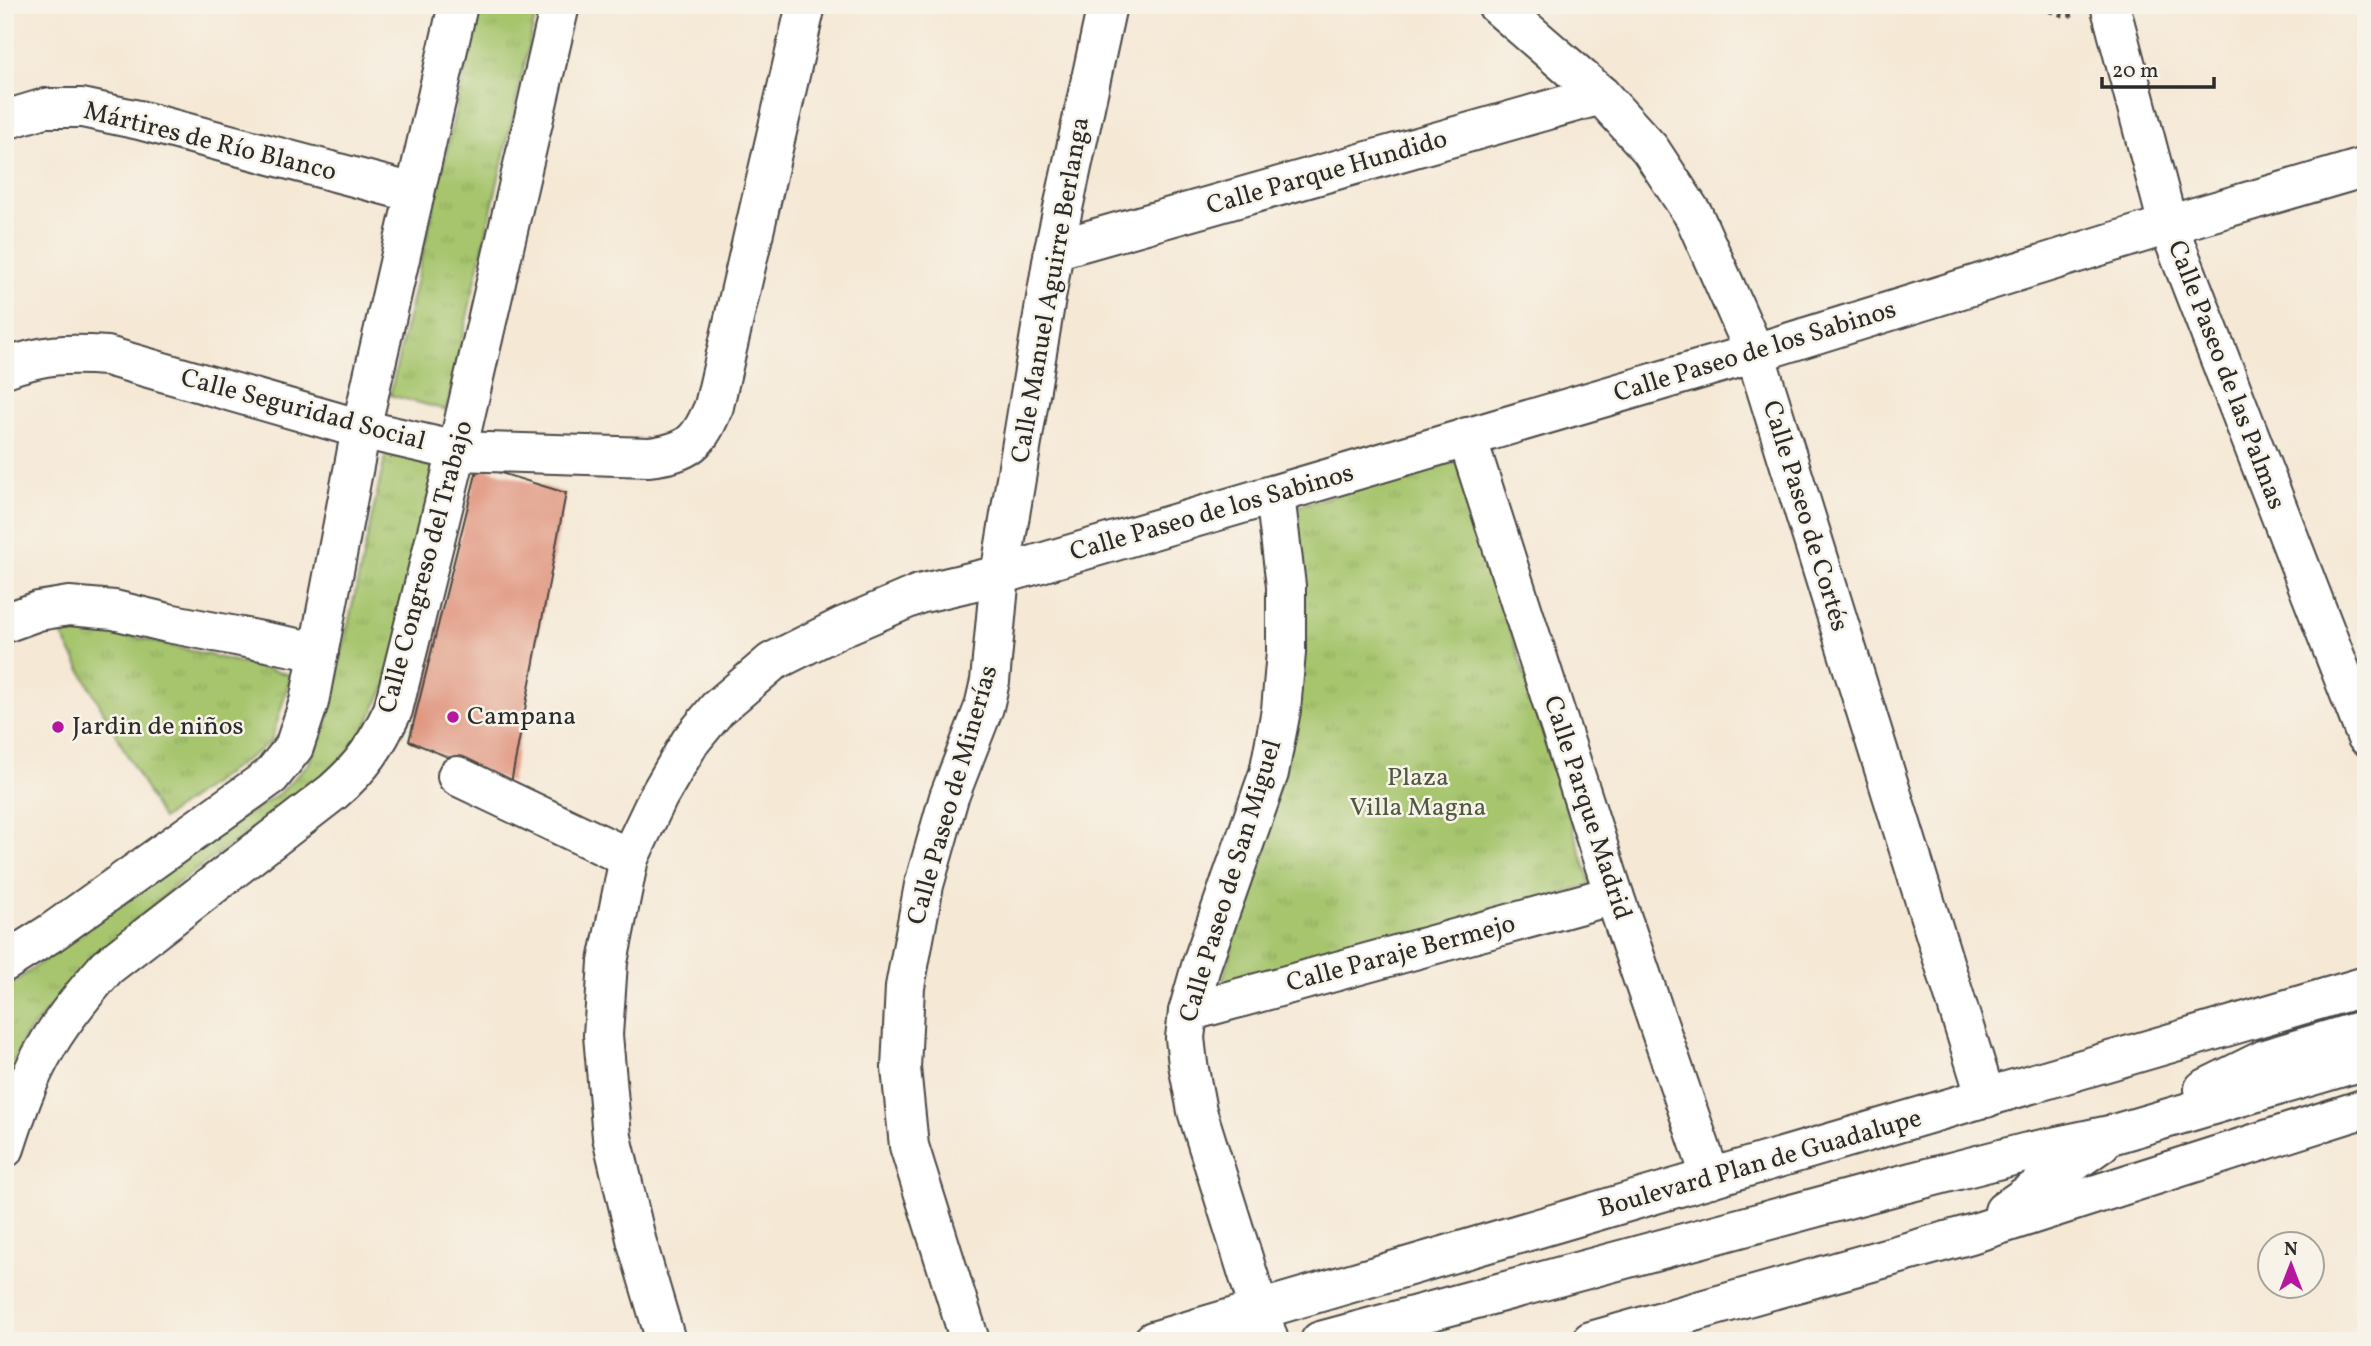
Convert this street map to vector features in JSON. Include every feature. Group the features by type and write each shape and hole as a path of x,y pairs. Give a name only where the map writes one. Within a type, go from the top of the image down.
{"street":[{"path":"5,962 51,933 271,776 294,747 309,702 361,429 458,5"},
{"name":"Calle Congreso del Trabajo","path":"5,1148 46,1047 80,998 107,967 354,774 372,752 393,710 457,451 560,5"},
{"name":"Calle Seguridad Social","path":"5,368 26,360 65,353 107,356 361,429 457,451 649,457 675,454 695,441 706,426 714,406 806,5"},
{"name":"Calle Manuel Aguirre Berlanga","path":"1000,575 1054,250 1107,5"},
{"name":"Calle Paseo de Cortés","path":"1497,5 1601,95 1650,149 1694,216 1755,354 1986,1098"},
{"name":"Calle Paseo de las Palmas","path":"2110,5 2168,225 2366,736"},
{"name":"Calle Parque Hundido","path":"1054,250 1601,95"},
{"name":"Mártires de Río Blanco","path":"5,120 45,108 82,108 139,120 414,192"},
{"name":"Calle Paseo de los Sabinos","path":"666,1341 612,1137 603,1035 608,962 629,858 658,797 690,742 718,709 772,662 842,627 919,594 1000,575 1755,354 2168,225 2366,167"},
{"name":"Calle Parque Madrid","path":"1467,437 1614,895 1711,1178"},
{"name":"Calle Paseo de San Miguel","path":"1263,1325 1197,1111 1185,1038 1188,1012 1202,963 1269,773 1280,710 1286,652 1286,586 1275,495"},
{"name":"Calle Paseo de Minerías","path":"970,1341 909,1146 901,1069 902,1041 905,987 924,885 949,797 984,707 990,681 1000,575"},
{"path":"5,623 38,611 69,606 114,611 168,624 319,652"},
{"path":"457,776 629,858"},
{"name":"Calle Paraje Bermejo","path":"1188,1012 1614,895"},
{"name":"Boulevard Plan de Guadalupe","path":"1153,1341 1263,1325 1711,1178 2366,986"},
{"path":"1971,1234 2114,1134 2265,1059 2366,1029"},
{"name":"Boulevard Plan de Guadalupe","path":"1320,1341 1892,1187 2028,1152 2114,1134 2366,1060"},
{"path":"1591,1341 1971,1234 2366,1108"}],"green space":[{"path":"480,5 538,5 446,410 390,395"},
{"path":"388,444 447,455 390,678 357,744 315,782 177,884 95,958 24,1037 5,1085 5,989 176,864 282,791 309,763 327,720"},
{"name":"Plaza Villa Magna","path":"1457,461 1591,885 1219,993 1292,740 1293,507"},
{"path":"52,617 291,675 271,742 162,819"}],"building":[{"path":"478,466 566,493 511,783 409,741"}],"place":[{"name":"Campana","path":"453,717"},
{"name":"Jardin de niños","path":"58,727"}]}
